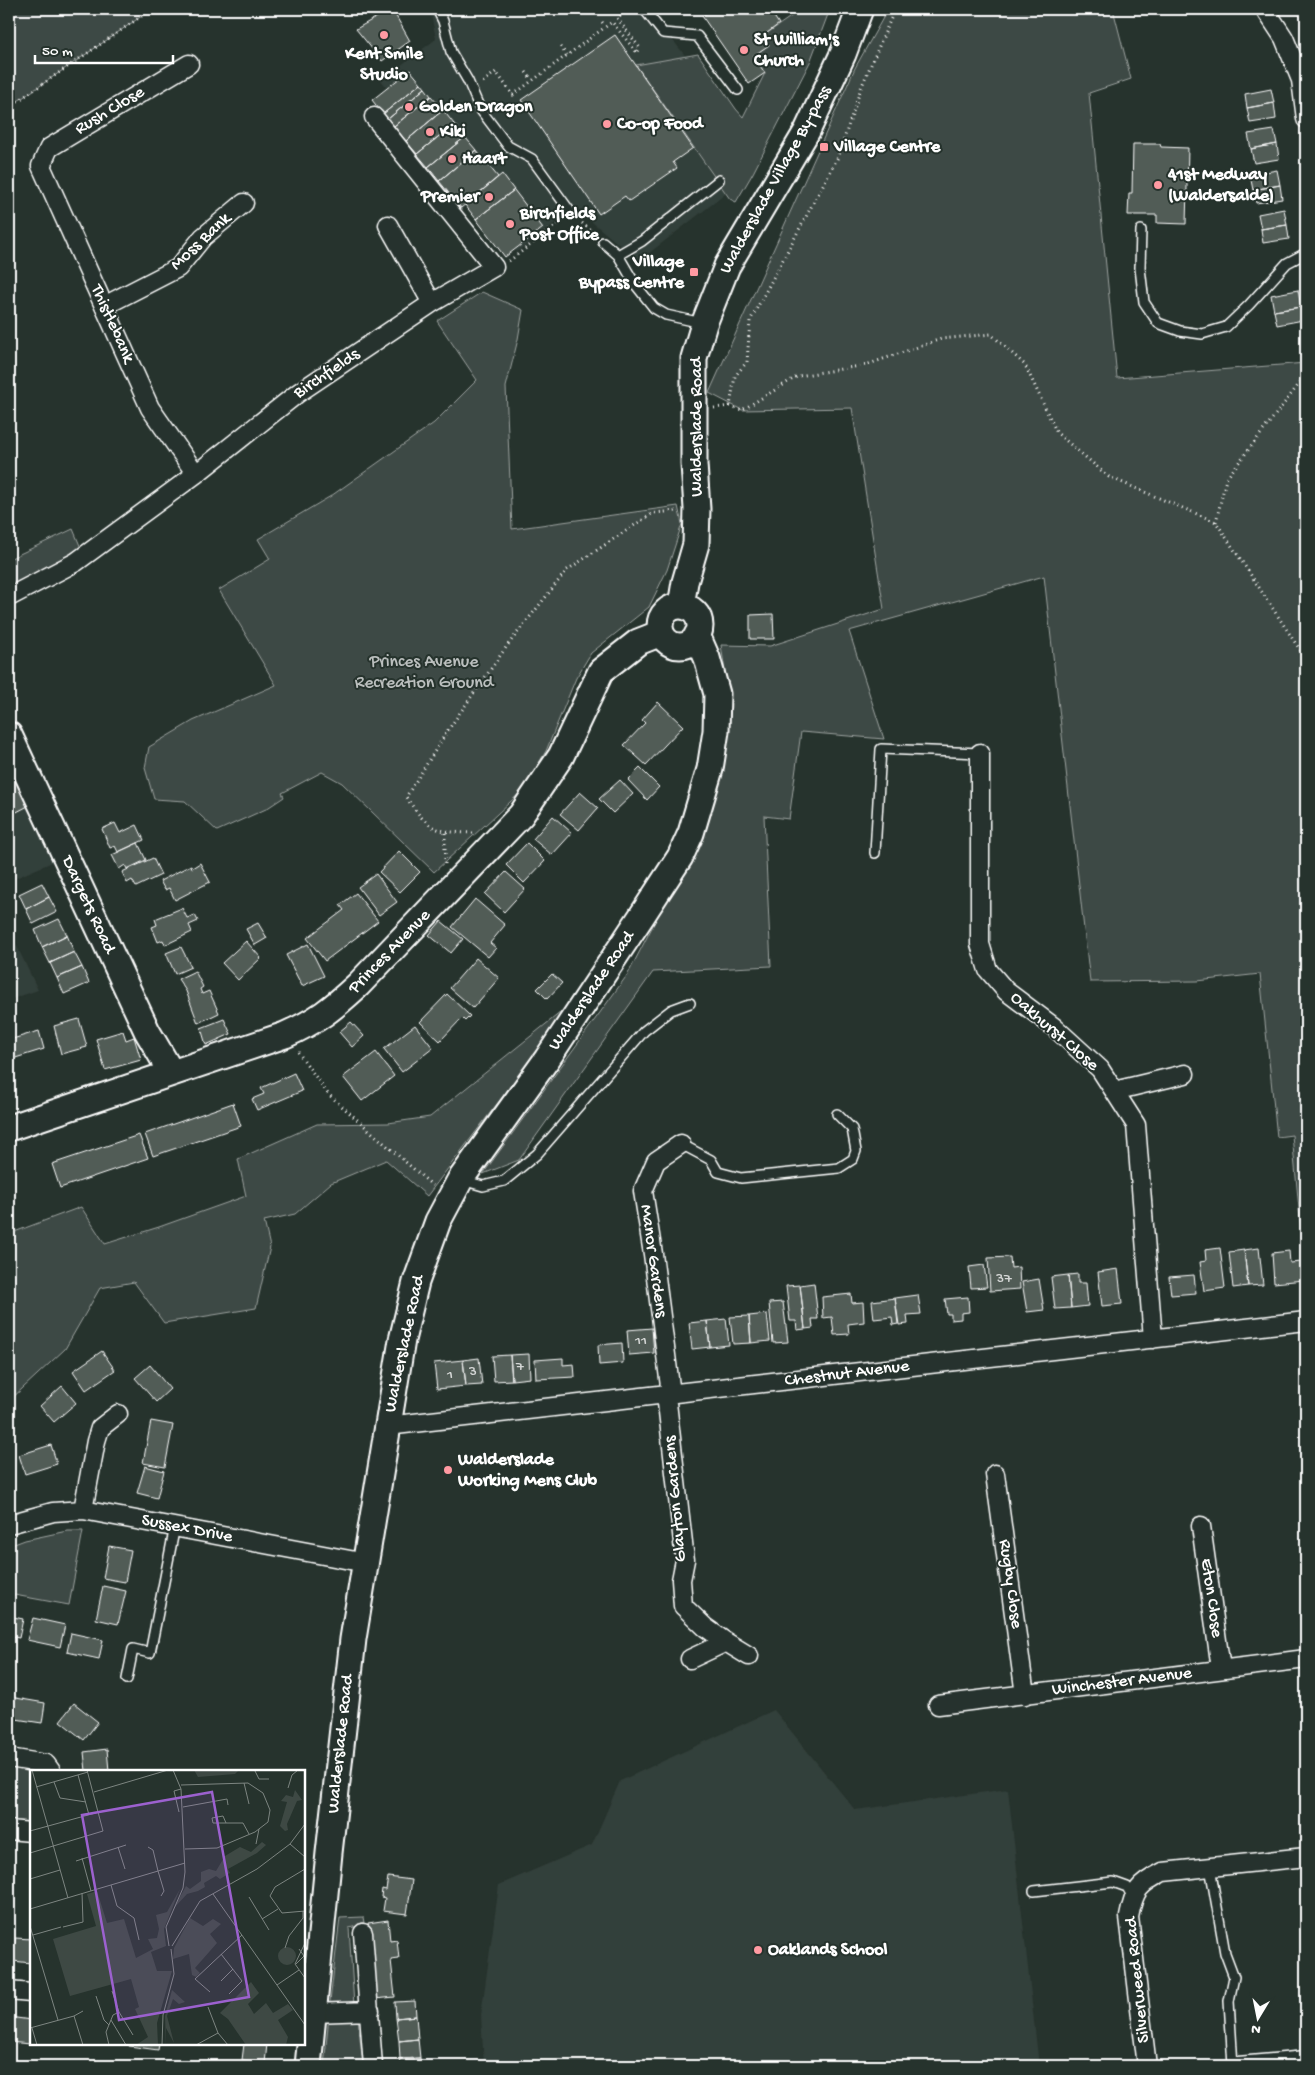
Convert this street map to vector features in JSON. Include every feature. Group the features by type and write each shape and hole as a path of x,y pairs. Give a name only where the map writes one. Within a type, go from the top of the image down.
{"street":[{"name":"Walderslade Village By-pass","path":"704,324 727,266 807,131 843,54 860,9"},
{"path":"1265,9 1284,38 1304,80 1306,119"},
{"name":"Rush Close","path":"41,166 49,148 189,64"},
{"path":"374,117 494,267"},
{"name":"Thistlebank","path":"41,166 150,408 196,474"},
{"name":"Moss Bank","path":"104,306 178,268 203,237 244,203"},
{"path":"388,225 432,303"},
{"name":"Birchfields","path":"9,597 76,562 196,474 298,393 432,303 494,267"},
{"name":"Walderslade Road","path":"681,606 685,582 696,544 694,358 704,324"},
{"path":"681,606 693,611 697,616 698,635 694,640 682,646 669,643 661,633 661,620 664,614 674,607 681,606"},
{"name":"Princes Avenue","path":"9,1128 285,1035 312,1023 330,1010 358,986 521,815 561,756 601,671 638,642 661,633"},
{"name":"Walderslade Road","path":"308,2066 313,2013 310,1978 348,1676 402,1340 414,1290 438,1221 454,1190 547,1058 625,941 671,870 691,834 710,769 716,732 717,694 707,658 698,635"},
{"name":"Dargets Road","path":"9,735 147,1031 171,1072"},
{"name":"Oakhurst Close","path":"980,753 980,944 988,970 1006,991 1054,1027 1100,1069 1136,1125 1153,1339"},
{"path":"1114,1091 1185,1074"},
{"name":"Manor Gardens","path":"669,1394 653,1254 642,1190 656,1161 680,1144"},
{"name":"Chestnut Avenue","path":"388,1426 1306,1321"},
{"name":"Glayton Gardens","path":"669,1394 685,1560 681,1580 683,1606 705,1627 748,1656"},
{"path":"84,1510 100,1428 118,1414"},
{"name":"Rugby Close","path":"995,1474 1025,1695"},
{"name":"Sussex Drive","path":"9,1524 52,1512 84,1510 366,1563"},
{"name":"Eton Close","path":"1201,1526 1222,1669"},
{"path":"690,1659 726,1642"},
{"name":"Winchester Avenue","path":"938,1705 1306,1659"},
{"path":"9,1758 46,1764 49,1770"},
{"path":"9,1830 30,1832"},
{"name":"Silverweed Road","path":"1146,2066 1129,1917 1133,1898 1145,1881 1163,1872 1306,1857"},
{"path":"363,1933 373,2066"},
{"path":"9,1991 30,1993"},
{"path":"313,2013 370,2011"},
{"path":"1242,2066 1306,2060"}],"lane":[{"path":"437,9 450,52 472,89 480,108 508,146 532,159 572,214"},
{"path":"644,9 663,33 697,36 738,90"},
{"path":"618,255 642,240 719,180"},
{"path":"1141,230 1140,268 1144,302 1158,323 1180,331 1202,334 1226,327 1287,263 1306,253"},
{"path":"603,242 618,255 635,284 654,308 666,315 704,324"},
{"path":"875,853 881,749 980,753"},
{"path":"454,1190 504,1181 537,1154 644,1031 671,1010 690,1003"},
{"path":"680,1144 711,1160 718,1172 741,1178 839,1168 853,1159 856,1151 852,1130 837,1114"},
{"path":"127,1679 133,1650 150,1653 175,1526"},
{"path":"1210,1867 1224,1953 1234,1977 1228,2001 1242,2066"},
{"path":"1034,1891 1113,1882 1126,1887 1133,1898"}],"path":[{"path":"9,107 152,9"},
{"path":"472,89 496,72 513,94 612,22 637,53 640,48 617,18 629,9"},
{"path":"730,406 735,376 747,362 750,321 838,157 861,88 895,9"},
{"path":"602,22 606,26"},
{"path":"560,47 566,55"},
{"path":"526,72 532,80"},
{"path":"494,267 509,261 572,214 603,242"},
{"path":"718,406 730,406 742,410 798,376 866,365 941,339 991,334 1025,365 1057,433 1109,477 1216,522 1306,659"},
{"path":"1216,522 1226,478 1306,375"},
{"path":"477,833 445,832 424,822 406,797 448,730 507,646 567,570 654,513"},
{"path":"285,1035 328,1094 454,1190"}],"shaded area":[{"path":"430,9 648,9 731,113 742,181 639,261 575,208 517,252 381,80 436,39"},
{"path":"9,756 57,860 9,881"},
{"path":"12,936 38,990 9,1000 9,937"},
{"name":"Oaklands School","path":"774,1710 855,1810 1008,1789 1039,2066 484,2066 481,2015 499,1885 592,1845 620,1781"}],"green space":[{"path":"9,9 152,9 9,107"},
{"path":"802,9 830,9 810,62 736,202 730,199 636,65 698,54 743,117 765,73 753,56 769,45 763,36"},
{"path":"888,9 1113,9 1131,79 1089,93 1117,378 1306,363 1306,1283 1292,1135 1277,1137 1260,974 1197,981 1090,982 1044,576 849,631 884,739 801,732 789,819 764,816 771,966 653,972 519,1160 483,1174 628,974 712,811 727,726 728,690 721,645 770,646 884,609 852,408 742,410 709,393 855,68"},
{"name":"Princes Avenue Recreation Ground","path":"482,292 523,310 506,387 512,529 678,506 682,524 667,570 649,607 591,653 576,678 546,751 522,791 434,872 342,783 322,772 282,793 284,797 266,809 217,831 185,801 154,799 145,768 149,747 193,721 276,685 219,590 270,559 258,539 331,496 434,423 477,380 437,321"},
{"path":"73,529 81,548 9,587 9,559"},
{"path":"576,1000 427,1196 386,1160 331,1183 295,1214 264,1221 270,1247 256,1308 164,1323 134,1282 100,1288 65,1349 9,1401 9,1234 81,1207 105,1244 246,1196 238,1159 317,1124 388,1123 430,1117"},
{"path":"67,1531 83,1531 69,1605 9,1594 9,1546 25,1540"},
{"path":"9,1766 35,1770 30,1770 30,1825 9,1824"},
{"path":"363,1917 364,1923 361,1923 360,1926 349,1928 354,2006 329,2010 340,1918"},
{"path":"329,2016 358,2018 363,2066 324,2066"}],"building":[{"name":"Kent Smile Studio","path":"391,9 410,41 382,61 356,29"},
{"name":"St William's Church","path":"712,9 769,9 779,24 763,36 769,45 753,56 765,73 749,84 702,16"},
{"name":"Co-op Food","path":"615,35 693,148 673,162 677,168 629,201 625,196 599,214 521,100"},
{"path":"410,70 421,83 383,114 372,100"},
{"path":"421,83 425,88 388,119 383,114"},
{"name":"Golden Dragon","path":"425,88 431,96 394,126 388,119"},
{"path":"1271,89 1274,103 1247,108 1245,94"},
{"path":"431,96 443,110 406,141 394,126"},
{"path":"1274,103 1276,119 1250,123 1247,108"},
{"name":"Kiki","path":"443,110 454,124 417,154 406,141"},
{"path":"454,124 465,137 428,167 417,154"},
{"path":"1274,130 1277,144 1251,149 1248,134"},
{"name":"Haart","path":"465,137 476,150 439,181 428,167"},
{"path":"1133,144 1160,144 1161,147 1188,148 1186,224 1157,223 1157,215 1128,215 1129,193 1132,193"},
{"path":"1277,144 1279,159 1254,163 1251,149"},
{"path":"476,150 498,177 461,208 439,181"},
{"path":"1277,170 1280,185 1253,190 1250,175"},
{"name":"Premier","path":"502,174 514,190 476,219 465,205"},
{"path":"1280,185 1282,199 1256,203 1253,190"},
{"name":"Birchfields Post Office","path":"514,190 543,228 505,257 476,219"},
{"path":"1284,209 1287,225 1261,229 1258,214"},
{"path":"1287,225 1289,239 1263,243 1261,229"},
{"path":"1298,290 1301,307 1274,311 1271,295"},
{"path":"1301,307 1303,320 1277,325 1274,311"},
{"path":"773,614 774,639 750,639 750,615"},
{"path":"658,702 683,726 646,765 624,745 645,723 642,720"},
{"path":"9,765 30,805 9,816"},
{"path":"640,768 659,787 647,800 628,780"},
{"path":"620,780 633,794 613,813 599,799"},
{"path":"580,792 598,808 579,830 560,814"},
{"path":"553,816 572,833 552,855 533,839"},
{"path":"115,823 120,833 137,825 144,840 118,852 115,846 110,848 102,829"},
{"path":"138,843 146,860 127,869 125,865 119,869 112,855"},
{"path":"527,843 545,861 524,883 506,865"},
{"path":"399,851 420,872 400,892 379,872"},
{"path":"153,858 161,875 136,887 132,880 127,883 122,872"},
{"path":"200,863 210,882 175,900 169,888 165,890 160,881 191,865 192,868"},
{"path":"506,872 525,889 504,912 485,894"},
{"path":"376,874 397,902 379,915 358,887"},
{"path":"42,883 49,897 26,909 19,894"},
{"path":"356,893 378,921 325,961 307,938 344,910 340,905"},
{"path":"49,897 57,912 33,924 26,909"},
{"path":"475,899 505,925 490,943 496,948 488,957 452,927"},
{"path":"182,908 187,918 195,915 198,921 189,925 192,932 165,945 163,940 158,942 152,927 157,925 155,919"},
{"path":"59,919 67,935 42,947 35,930"},
{"path":"441,921 463,939 451,953 429,935"},
{"path":"258,923 267,938 255,945 246,929"},
{"path":"67,935 74,952 50,963 42,947"},
{"path":"246,941 261,958 238,980 222,963"},
{"path":"308,944 324,976 302,986 286,955"},
{"path":"181,947 191,967 175,974 166,953"},
{"path":"74,952 82,967 57,978 50,963"},
{"path":"476,958 499,978 473,1008 450,988"},
{"path":"82,967 89,983 64,994 57,978"},
{"path":"195,971 203,987 200,989 202,994 209,991 219,1013 198,1023 186,991 178,979"},
{"path":"552,974 562,983 547,999 537,989"},
{"path":"447,994 470,1016 465,1021 462,1018 440,1041 420,1022"},
{"path":"79,1019 87,1047 61,1054 54,1026"},
{"path":"224,1019 231,1034 206,1045 201,1028"},
{"path":"351,1022 364,1036 352,1047 339,1032"},
{"path":"415,1025 433,1048 402,1072 384,1049"},
{"path":"39,1031 44,1049 9,1060 9,1040"},
{"path":"123,1031 126,1040 134,1037 141,1060 105,1070 96,1039"},
{"path":"376,1052 394,1076 362,1101 343,1077"},
{"path":"294,1073 302,1091 257,1110 252,1099 264,1094 261,1088"},
{"path":"233,1103 241,1126 153,1156 145,1134"},
{"path":"139,1135 148,1158 60,1188 52,1164"},
{"path":"1220,1248 1225,1288 1204,1291 1200,1262 1206,1261 1205,1250"},
{"path":"1259,1248 1263,1285 1248,1286 1244,1250"},
{"path":"1244,1250 1248,1286 1233,1288 1229,1252"},
{"path":"1289,1251 1290,1263 1302,1262 1304,1280 1274,1283 1272,1253"},
{"path":"1010,1257 1011,1268 1019,1267 1020,1289 990,1291 988,1258"},
{"path":"984,1265 987,1287 971,1288 969,1267"},
{"path":"1118,1269 1122,1304 1102,1306 1098,1272"},
{"path":"1078,1274 1078,1283 1086,1283 1088,1306 1071,1308 1068,1275"},
{"path":"1068,1275 1071,1308 1055,1309 1051,1277"},
{"path":"1194,1275 1196,1293 1171,1295 1169,1277"},
{"path":"1039,1279 1044,1310 1027,1312 1022,1282"},
{"path":"814,1283 818,1319 812,1319 813,1328 805,1329 800,1285"},
{"path":"800,1285 805,1329 797,1330 796,1321 790,1321 786,1286"},
{"path":"851,1294 852,1303 863,1302 864,1322 848,1324 849,1334 834,1335 832,1317 823,1318 822,1297"},
{"path":"918,1295 921,1314 907,1315 908,1324 899,1325 895,1298"},
{"path":"968,1297 969,1312 961,1313 961,1319 951,1320 951,1314 947,1314 945,1299"},
{"path":"895,1298 898,1324 893,1325 892,1317 874,1319 872,1301"},
{"path":"783,1302 788,1342 773,1343 769,1303"},
{"path":"767,1314 770,1341 751,1343 749,1316"},
{"path":"749,1316 751,1343 733,1344 730,1317"},
{"path":"726,1319 729,1345 710,1347 707,1321"},
{"path":"707,1321 710,1347 692,1349 689,1323"},
{"path":"652,1328 654,1353 629,1355 627,1330"},
{"path":"622,1343 623,1363 599,1365 598,1345"},
{"path":"102,1351 115,1370 86,1390 73,1371"},
{"path":"529,1354 530,1378 512,1380 510,1355"},
{"path":"510,1355 512,1380 494,1381 492,1356"},
{"path":"479,1358 482,1385 466,1386 463,1360"},
{"path":"563,1358 563,1365 574,1364 575,1377 536,1379 535,1360"},
{"path":"463,1360 466,1386 437,1389 434,1363"},
{"path":"150,1365 170,1389 156,1402 135,1378"},
{"path":"62,1386 76,1403 54,1422 40,1406"},
{"path":"151,1421 173,1425 165,1467 143,1463"},
{"path":"51,1445 57,1464 25,1474 19,1455"},
{"path":"145,1466 164,1471 157,1498 137,1493"},
{"path":"109,1546 131,1550 125,1582 103,1578"},
{"path":"103,1586 126,1591 118,1624 96,1619"},
{"path":"9,1616 23,1619 19,1638 9,1636"},
{"path":"33,1618 65,1625 60,1647 27,1640"},
{"path":"71,1633 103,1640 99,1659 67,1652"},
{"path":"10,1697 45,1703 42,1723 9,1718"},
{"path":"74,1703 98,1722 84,1740 60,1721"},
{"path":"107,1749 109,1770 86,1770 84,1752"},
{"path":"388,1877 412,1880 407,1914 383,1911 385,1898 381,1897 382,1889 386,1890"},
{"path":"388,1920 390,1941 397,1940 399,1959 391,1960 395,1997 375,1999 368,1923"},
{"path":"15,1938 30,1939 30,1963 13,1961"},
{"path":"415,2001 416,2016 396,2018 395,2002"},
{"path":"416,2016 418,2039 399,2041 396,2018"},
{"path":"9,2017 30,2020 30,2044 9,2042"},
{"path":"418,2039 420,2058 400,2059 399,2041"},
{"path":"129,2045 159,2045 158,2050"},
{"path":"244,2045 267,2045 265,2063 242,2060"},
{"path":"420,2058 421,2066 401,2066 400,2059"}],"place":[{"name":"Kent Smile Studio","path":"384,35"},
{"name":"St William's Church","path":"744,50"},
{"name":"Golden Dragon","path":"409,107"},
{"name":"Co-op Food","path":"607,124"},
{"name":"Kiki","path":"430,132"},
{"name":"Village Centre","path":"824,147"},
{"name":"Haart","path":"452,159"},
{"name":"41st Medway (Waldersalde)","path":"1158,185"},
{"name":"Premier","path":"489,197"},
{"name":"Birchfields Post Office","path":"510,224"},
{"name":"Village Bypass Centre","path":"694,272"},
{"name":"Walderslade Working Mens Club","path":"448,1470"},
{"name":"Oaklands School","path":"758,1950"}]}
